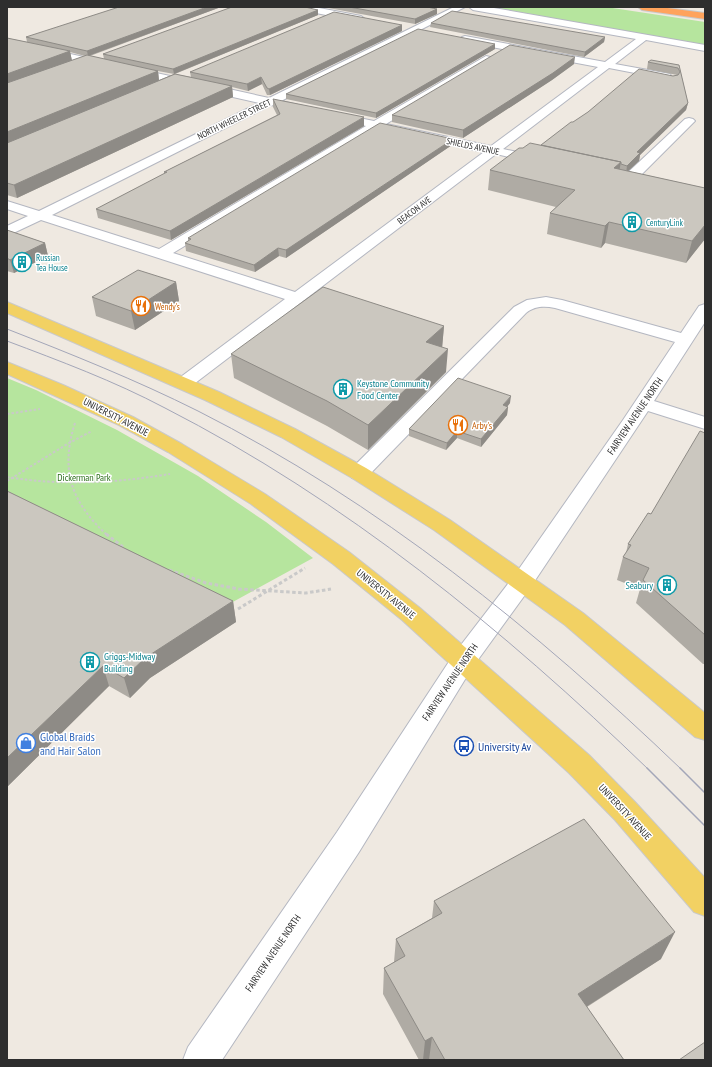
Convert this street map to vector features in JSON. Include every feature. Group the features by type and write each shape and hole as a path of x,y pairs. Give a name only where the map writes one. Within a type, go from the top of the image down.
{"highway":[{"path":"642,7 705,16"}],"main road":[{"path":"7,307 184,383 288,433 359,473 442,525 574,619 705,728"},
{"name":"UNIVERSITY AVENUE","path":"7,367 126,421 180,451 258,499 353,567 411,614 579,764 625,811 705,901"}],"street":[{"path":"301,7 369,20"},
{"name":"NORTH WHEELER STREET","path":"7,232 461,7"},
{"path":"473,7 702,48"},
{"path":"312,22 333,13"},
{"path":"399,26 431,32"},
{"path":"454,37 672,78"},
{"name":"BEACON AVE","path":"184,383 644,37"},
{"path":"8,44 29,38"},
{"name":"SHIELDS AVENUE","path":"8,44 554,163"},
{"path":"161,254 507,47"},
{"path":"68,69 105,55"},
{"path":"156,86 192,72"},
{"path":"628,180 689,121"},
{"path":"613,176 644,183"},
{"path":"7,205 298,298"},
{"path":"359,473 520,310 530,303 556,303 685,339"},
{"name":"FAIRVIEW AVENUE NORTH","path":"201,1060 348,842 462,661 522,582 644,404 705,309"},
{"path":"644,404 705,423"}],"path":[{"path":"7,414 46,407"},
{"path":"76,421 69,443 71,483 81,504 93,521 124,548"},
{"path":"7,481 69,443 94,430"},
{"path":"7,477 71,483 137,480 170,473"},
{"path":"163,567 206,583 239,590 268,590 306,593 331,589"},
{"path":"238,609 306,568"}],"green space":[{"path":"491,7 606,7 705,22 705,45"},
{"name":"Dickerman Park","path":"7,378 36,390 117,430 198,476 266,522 313,558 220,609 7,503"}],"building":[{"path":"119,7 207,7 87,51 26,37"},
{"path":"232,7 305,7 318,10 173,69 103,54"},
{"path":"349,7 427,7 437,9 415,19"},
{"path":"452,11 605,37 585,52 431,23"},
{"path":"334,12 402,25 269,89 261,77 247,84 190,72"},
{"path":"418,29 495,44 376,113 286,94"},
{"path":"7,38 70,51 7,74"},
{"path":"510,45 575,57 553,73 463,130 392,115"},
{"path":"87,55 158,71 7,132 7,83"},
{"path":"651,60 679,65 688,103 637,152 640,153 627,166 621,164 621,162 541,145 571,122 588,112 639,69 673,76 678,75 680,72 678,68 648,62"},
{"path":"175,74 232,86 14,185 7,183 7,143"},
{"path":"273,99 364,117 170,231 96,209 167,172 164,172 280,114"},
{"path":"380,123 453,139 286,250 278,248 254,265 185,243 191,239 188,238"},
{"path":"530,143 621,162 614,168 705,188 705,225 692,241 609,222 605,226 550,213 575,190 490,170 519,148 523,148"},
{"path":"7,230 45,243 10,260 7,258"},
{"path":"138,270 176,282 131,311 92,297"},
{"name":"Keystone Community Food Center","path":"323,287 444,326 426,342 448,349 368,425 327,401 231,354"},
{"name":"Arby's","path":"458,378 511,396 503,405 508,407 481,439 457,431 447,443 409,429"},
{"name":"Seabury","path":"700,431 705,433 705,635 643,580 649,568 623,557 631,545 628,544 648,513 651,514"},
{"name":"Griggs-Midway Building","path":"7,491 233,601 145,658 124,678 103,666 7,758"},
{"path":"584,819 675,932 578,994 624,1060 445,1060 432,1037 425,1041 384,968 405,956 396,939 442,913 434,901"},
{"path":"705,1042 705,1060 679,1060"}],"tram line":[{"path":"7,329 103,368 198,411 264,447 329,486 392,528 453,572 512,619 570,667 681,769"},
{"path":"7,341 87,372 146,398 231,444 296,484 359,526 420,570 537,666 648,769"},
{"path":"648,769 705,826"},
{"path":"681,769 705,793"}],"place":[{"name":"CenturyLink","path":"632,222"},
{"name":"Russian Tea House","path":"22,262"},
{"name":"Wendy's","path":"141,306"},
{"name":"Keystone Community Food Center","path":"343,389"},
{"name":"Arby's","path":"458,425"},
{"name":"Seabury","path":"667,585"},
{"name":"Griggs-Midway Building","path":"90,662"},
{"name":"Global Braids and Hair Salon","path":"26,743"},
{"name":"University Av","path":"464,746"}]}
